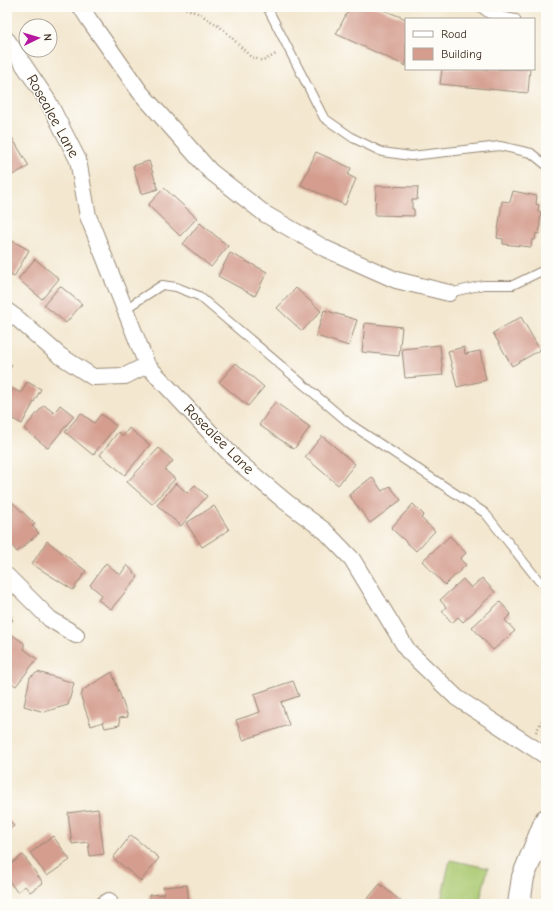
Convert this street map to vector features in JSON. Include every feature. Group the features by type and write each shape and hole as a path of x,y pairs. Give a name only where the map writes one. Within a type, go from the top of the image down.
{"street":[{"path":"81,7 140,92 210,170 265,214 326,249 396,280 449,293"},
{"name":"Rosealee Lane","path":"7,40 48,101 78,160 88,216 147,365 236,460 286,502 325,531 352,559 408,651 457,698 546,756"},
{"path":"7,311 59,355 93,377 125,376 147,365"},
{"path":"7,576 50,619 76,635"},
{"path":"519,904 523,877 546,820"}],"lane":[{"path":"267,7 287,49 324,118 353,138 382,152 411,156 500,146 531,153 546,165"},
{"path":"480,7 489,14 511,18"},
{"path":"449,293 483,285 513,285 546,269"},
{"path":"125,309 162,285 176,287 200,296 350,424 485,512 539,581"}],"path":[{"path":"182,7 200,14 223,30 251,57 263,61 287,49"},
{"path":"530,745 546,713"}],"green space":[{"path":"450,860 488,868 479,904 440,904"}],"building":[{"path":"350,7 376,7 405,19 405,66 336,34"},
{"path":"442,70 530,70 528,93 440,84"},
{"path":"8,131 29,166 7,178 7,132"},
{"path":"316,152 351,168 348,175 356,179 345,205 301,185"},
{"path":"149,161 158,189 141,194 133,166"},
{"path":"376,186 418,187 417,200 412,200 414,216 375,215"},
{"path":"164,188 197,218 180,236 148,205"},
{"path":"513,191 537,196 536,204 539,205 538,212 541,212 539,234 536,233 535,240 532,240 531,247 503,244 503,239 497,238 502,201 510,202"},
{"path":"200,223 228,246 211,267 183,244"},
{"path":"7,238 29,250 14,277 7,273"},
{"path":"230,253 267,272 255,296 218,276"},
{"path":"35,259 59,279 42,299 18,279"},
{"path":"60,286 82,304 66,323 44,305"},
{"path":"296,288 321,311 302,331 277,308"},
{"path":"324,310 357,320 349,346 316,336"},
{"path":"521,317 540,350 512,366 493,333"},
{"path":"365,323 402,327 399,356 362,352"},
{"path":"440,345 443,375 405,378 402,349"},
{"path":"464,347 465,354 480,351 486,380 457,387 448,351"},
{"path":"7,363 12,365 7,374"},
{"path":"236,363 264,387 248,406 219,382"},
{"path":"27,382 41,389 22,424 7,416 7,386 21,393"},
{"path":"275,402 310,427 294,449 259,425"},
{"path":"44,405 54,413 60,405 74,416 48,448 24,429"},
{"path":"81,413 94,423 101,414 116,426 93,455 65,432"},
{"path":"129,428 150,445 125,475 100,455 118,432 123,436"},
{"path":"322,436 355,464 338,485 305,457"},
{"path":"159,448 173,461 165,470 175,479 152,504 127,482"},
{"path":"372,477 382,491 390,486 401,500 370,523 349,495"},
{"path":"176,483 187,493 195,485 207,496 181,526 157,505"},
{"path":"7,497 35,524 32,526 39,533 17,552 7,539"},
{"path":"413,504 424,515 421,518 435,531 416,551 391,528"},
{"path":"214,506 229,530 202,547 186,523"},
{"path":"450,536 466,553 460,559 466,565 445,585 422,561"},
{"path":"47,541 86,571 73,590 32,564"},
{"path":"106,563 120,575 127,565 138,577 111,609 98,600 102,595 90,585"},
{"path":"482,578 495,592 463,622 458,617 452,623 442,611 446,607 440,600 463,579 471,588"},
{"path":"500,602 511,614 505,620 515,631 493,650 472,627"},
{"path":"7,614 13,620 7,627"},
{"path":"11,634 24,643 24,649 37,659 16,686 7,680 7,639"},
{"path":"38,672 74,683 68,705 44,712 24,706 30,677"},
{"path":"112,672 128,717 119,718 120,725 105,728 103,722 91,726 81,697 83,690"},
{"path":"293,681 299,696 281,702 289,725 243,740 236,720 260,712 254,694"},
{"path":"98,809 104,854 90,856 88,842 72,844 68,813"},
{"path":"7,817 14,826 7,831"},
{"path":"131,835 159,858 141,881 113,858"},
{"path":"53,836 70,860 47,876 30,853"},
{"path":"23,855 43,883 30,892 25,886 17,892 7,878 7,867"},
{"path":"380,884 404,904 368,904 365,902"},
{"path":"187,885 189,904 150,904 149,895 164,894 163,887"}]}
